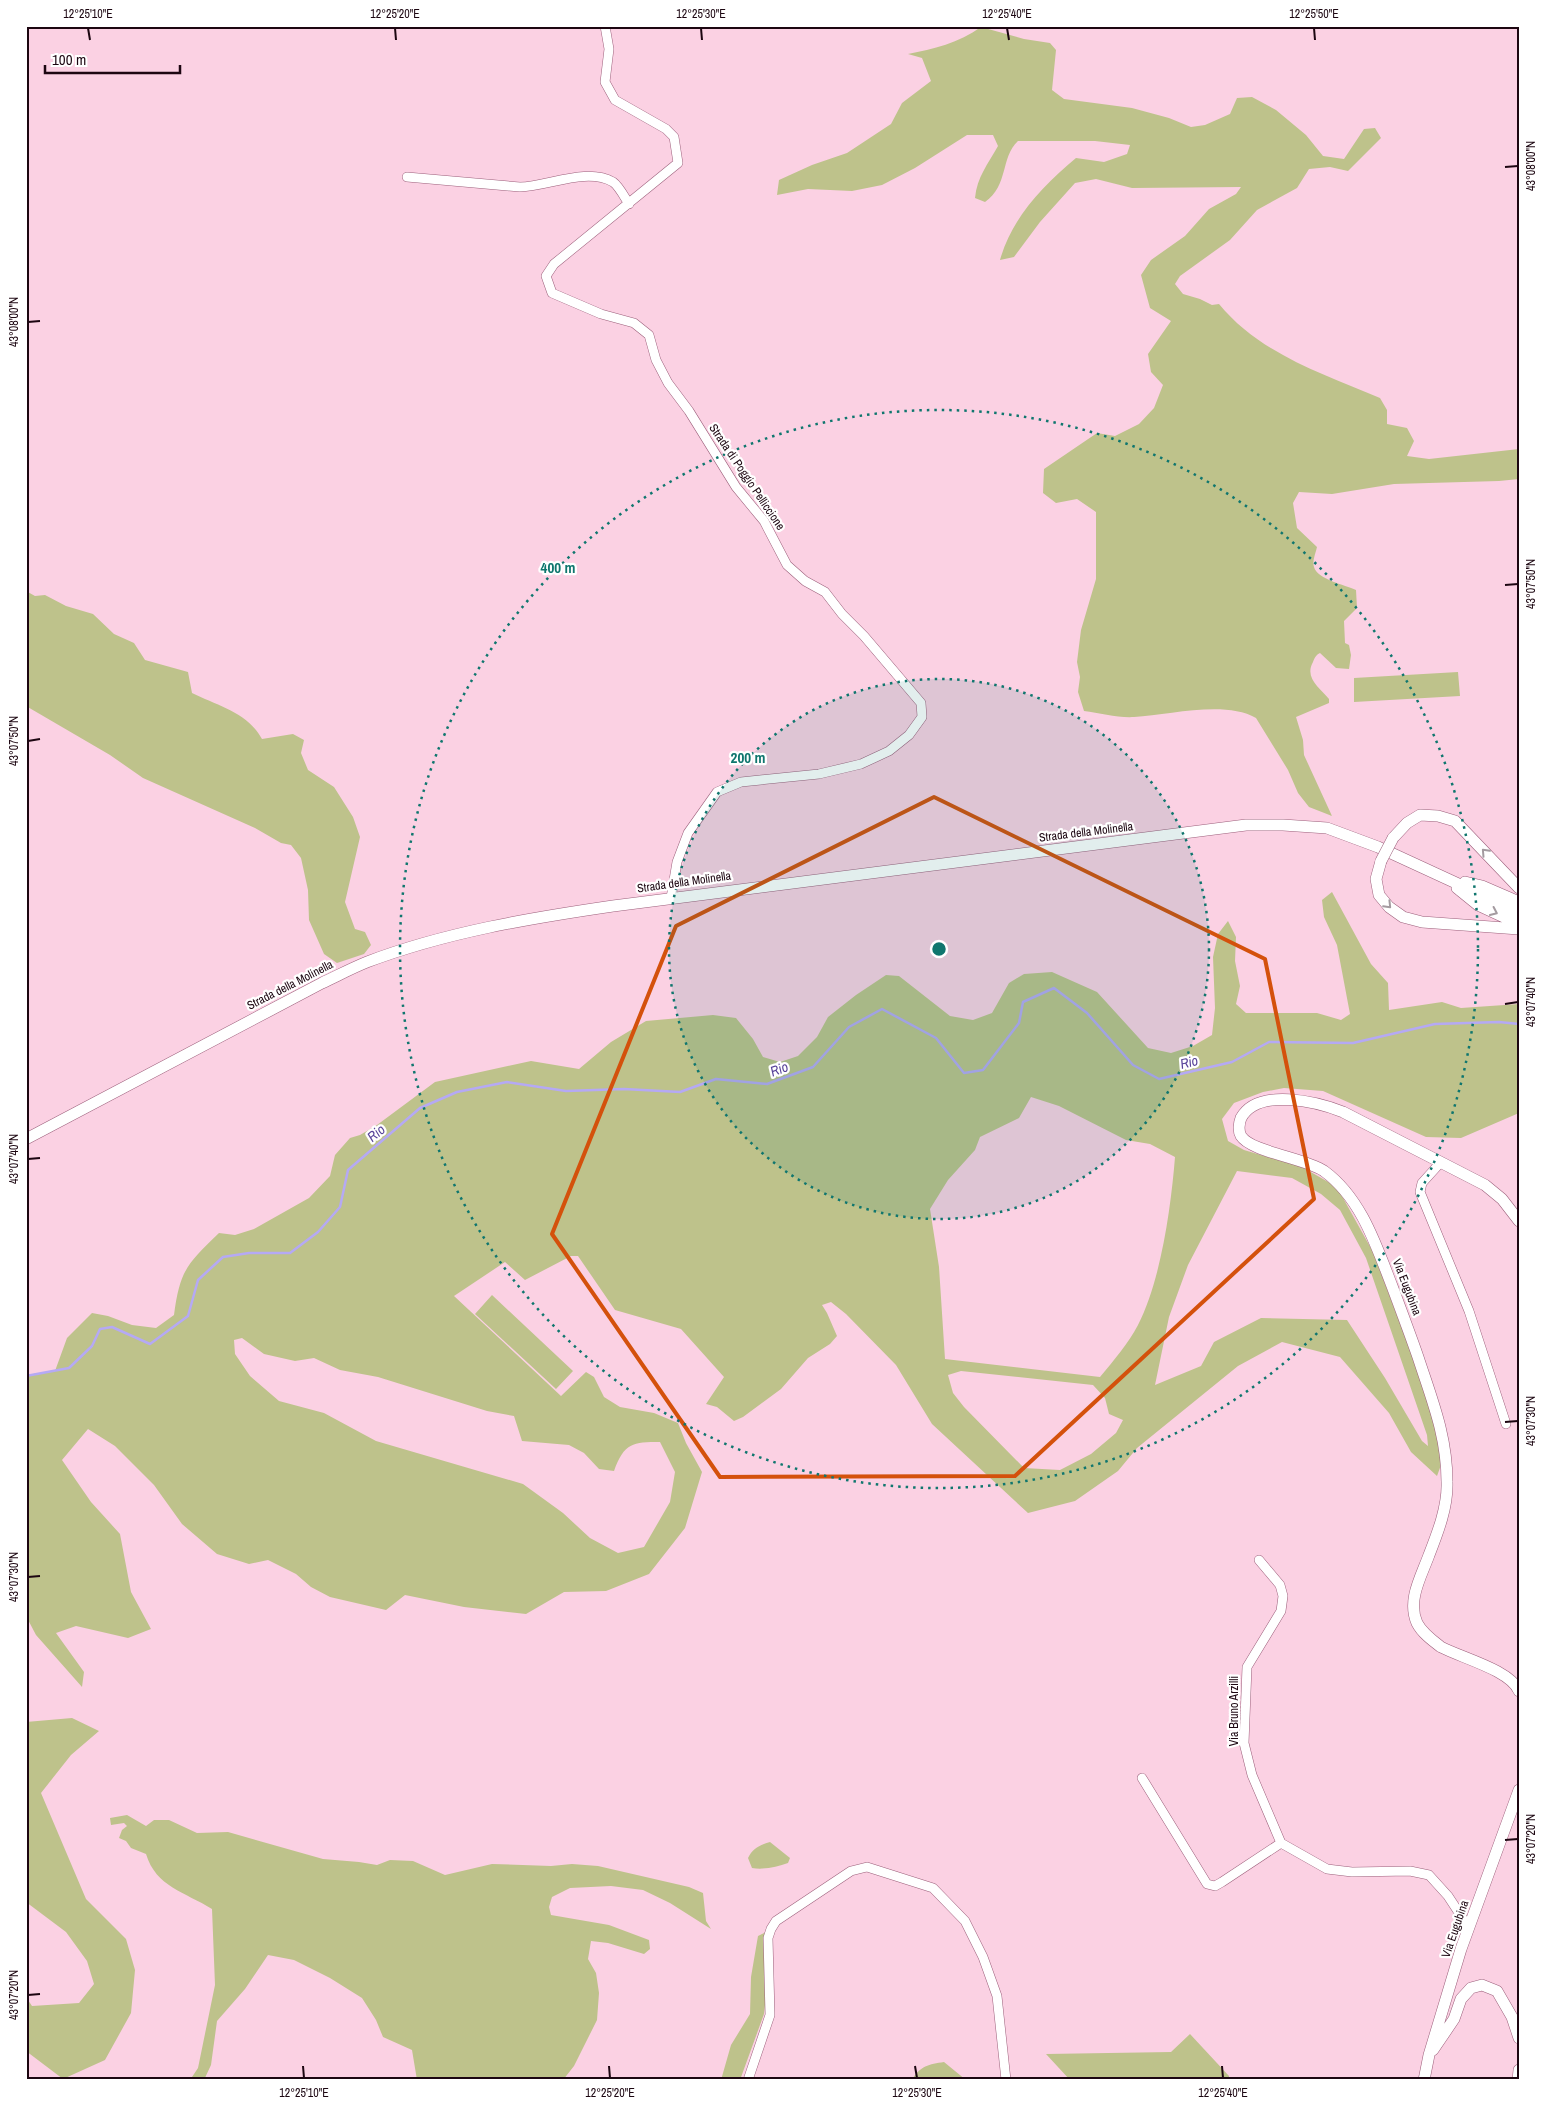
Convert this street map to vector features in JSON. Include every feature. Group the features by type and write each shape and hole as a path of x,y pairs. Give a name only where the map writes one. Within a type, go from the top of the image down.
{"street":[{"name":"Strada di Poggio Pelliccione","path":"605,26 609,49 605,82 615,100 666,130 674,137 678,163 554,264 546,276 552,293 592,310 634,324 649,335 656,360 668,383 689,411 736,487 764,521 787,566 805,581 826,592 842,614 864,636 921,703 922,710 922,717 909,735 889,750 861,764 819,774 741,782 717,792 688,834 676,862 671,898"},
{"path":"407,177 536,187 567,179 596,176 614,183 629,204"},
{"path":"1519,888 1454,821 1438,816 1420,815 1407,823 1393,838 1381,861 1376,879 1379,895 1389,907 1403,917 1422,922 1519,930"},
{"name":"Strada della Molinella","path":"26,1139 322,983 367,962 463,933 560,914 671,898 1246,825 1327,828 1378,847 1519,912"},
{"name":"Strada della Molinella","path":"1444,877 1482,886 1519,902"},
{"name":"Strada della Molinella","path":"1444,877 1478,905 1519,924"},
{"name":"Via Eugubina","path":"1519,1221 1502,1199 1485,1185 1324,1104 1295,1100 1271,1101 1255,1105 1245,1112 1239,1126 1241,1136 1251,1145 1301,1161 1323,1171 1351,1197 1367,1225 1383,1263 1437,1412 1446,1450 1448,1484 1445,1504 1414,1598 1418,1625 1441,1647 1503,1674 1519,1690"},
{"path":"1441,1162 1422,1183 1420,1192 1469,1311 1506,1424"},
{"name":"Via Bruno Arzilli","path":"1259,1560 1280,1585 1283,1596 1281,1611 1247,1667 1244,1743 1252,1776 1281,1842"},
{"path":"1142,1778 1207,1884 1215,1886 1281,1842 1327,1868 1352,1872 1410,1870 1429,1875 1448,1896 1469,1928"},
{"name":"Via Eugubina","path":"1424,2080 1429,2056 1469,1928 1519,1790"},
{"path":"748,2080 770,2016 768,1938 771,1928 776,1920 851,1870 867,1867 933,1888 965,1922 983,1957 997,1996 1006,2080"},
{"path":"1429,2056 1454,2019 1461,1999 1471,1988 1482,1985 1496,1991 1512,2017 1519,2038"},
{"path":"1518,2080 1519,2070"}],"highlighted area":[{"path":"934,797 1265,959 1314,1199 1015,1476 720,1477 552,1234 676,926"}],"green space":[{"path":"981,27 1024,39 1050,43 1056,50 1052,90 1064,99 1132,108 1169,118 1191,127 1205,125 1230,114 1237,98 1252,97 1276,110 1306,135 1323,156 1344,159 1364,129 1375,128 1381,138 1348,171 1330,167 1309,169 1297,188 1257,210 1230,240 1180,276 1175,284 1183,294 1212,305 1219,304 1253,336 1294,361 1380,398 1387,410 1387,424 1407,428 1414,441 1407,456 1429,459 1519,449 1519,479 1394,484 1332,494 1299,492 1293,503 1297,528 1317,547 1313,562 1316,571 1332,581 1356,590 1357,608 1344,621 1345,643 1349,645 1351,655 1349,669 1336,668 1320,653 1314,659 1310,673 1314,682 1329,699 1329,703 1296,717 1303,740 1304,755 1332,816 1309,807 1298,793 1288,770 1256,718 1229,710 1213,709 1128,717 1084,711 1078,692 1080,677 1077,662 1081,630 1096,579 1096,512 1077,499 1056,503 1043,493 1044,469 1097,433 1115,436 1139,424 1154,408 1163,385 1151,372 1148,354 1171,321 1150,308 1141,275 1151,260 1185,236 1209,209 1236,194 1241,187 1132,188 1096,179 1075,183 1040,222 1014,257 1000,260 1012,230 1030,203 1076,158 1104,162 1127,154 1130,145 1095,141 1018,141 1009,155 998,188 985,202 975,198 981,177 998,146 993,135 967,135 915,168 882,185 852,191 808,189 777,195 779,180 812,165 847,153 891,124 902,103 931,81 922,58 908,54 955,41"},
{"path":"26,591 35,596 45,595 66,606 93,614 114,634 134,643 145,660 188,672 192,693 240,716 256,730 262,739 293,734 304,740 301,753 308,770 334,787 353,817 360,837 345,902 355,929 365,932 371,945 364,954 337,963 324,954 309,920 308,890 301,858 291,845 281,843 255,828 143,778 110,755 26,706"},
{"path":"1458,672 1460,696 1354,702 1354,678"},
{"path":"1332,892 1371,964 1388,983 1389,1010 1442,1002 1461,1008 1519,1004 1519,1113 1461,1138 1426,1137 1323,1091 1284,1088 1263,1092 1234,1103 1222,1119 1228,1141 1244,1150 1302,1167 1337,1187 1373,1252 1434,1413 1441,1465 1437,1476 1411,1452 1389,1413 1340,1357 1282,1342 1238,1366 1137,1448 1118,1471 1075,1501 1028,1513 932,1424 896,1365 846,1314 831,1302 822,1305 837,1336 830,1344 808,1358 781,1389 743,1417 734,1421 717,1407 706,1404 724,1377 681,1329 615,1310 578,1256 571,1256 525,1280 505,1262 454,1296 561,1396 586,1372 594,1377 604,1397 620,1407 654,1413 678,1423 686,1443 702,1472 685,1528 649,1574 606,1591 564,1592 526,1614 464,1607 405,1595 386,1610 330,1597 311,1587 296,1574 268,1560 249,1564 217,1554 182,1524 154,1485 115,1446 88,1429 62,1460 91,1502 120,1534 131,1592 151,1629 128,1638 76,1626 56,1633 84,1672 82,1687 36,1635 26,1616 26,1375 55,1371 67,1338 92,1313 108,1316 132,1325 156,1328 174,1315 182,1277 192,1261 219,1233 235,1235 254,1229 309,1198 330,1176 335,1155 350,1138 360,1135 377,1125 435,1082 531,1061 579,1069 611,1042 646,1021 713,1015 736,1018 753,1039 763,1057 780,1062 798,1056 817,1037 828,1017 886,975 899,976 950,1016 973,1020 992,1013 1009,983 1024,974 1052,972 1097,992 1148,1048 1171,1053 1193,1046 1212,1035 1215,1008 1213,957 1218,934 1228,921 1236,937 1235,961 1240,986 1236,1004 1246,1013 1317,1013 1341,1020 1350,1014 1337,945 1324,917 1322,900","holes":["1031,1097 1059,1106 1126,1140 1150,1144 1175,1157 1168,1220 1153,1287 1134,1332 1100,1377 945,1359 939,1267 930,1209 948,1180 975,1150 980,1137 1019,1118","1237,1171 1292,1178 1321,1194 1340,1210 1366,1258 1427,1435 1428,1446 1422,1441 1385,1378 1347,1320 1261,1318 1214,1342 1201,1366 1155,1385 1169,1317 1188,1265","242,1338 264,1354 295,1361 314,1358 340,1370 378,1377 487,1411 514,1416 522,1441 569,1445 584,1453 599,1469 614,1471 622,1455 631,1446 660,1442 675,1472 670,1502 644,1547 618,1553 590,1538 563,1513 523,1484 376,1441 324,1413 279,1401 250,1376 235,1354 234,1340","961,1371 1093,1385 1105,1398 1109,1414 1123,1420 1116,1433 1091,1454 1060,1470 1024,1468 964,1407 953,1393 948,1375"]},
{"path":"492,1295 573,1371 556,1389 475,1314"},
{"path":"72,1718 99,1731 71,1755 41,1793 86,1899 126,1939 135,1970 131,2013 105,2060 63,2079 26,2051 26,1997 32,2006 79,2003 94,1984 87,1961 66,1932 26,1902 26,1722"},
{"path":"127,1815 146,1826 154,1820 169,1820 197,1833 228,1832 323,1859 377,1865 390,1860 413,1861 445,1875 492,1864 551,1866 572,1864 598,1866 689,1887 703,1893 706,1921 711,1929 670,1903 643,1890 611,1886 570,1888 552,1897 549,1907 551,1915 609,1925 649,1940 650,1949 644,1954 608,1943 591,1941 588,1959 596,1973 599,1993 597,2020 574,2066 563,2080 417,2080 412,2050 383,2037 376,2020 362,1998 330,1978 294,1960 268,1955 245,1989 217,2021 211,2065 204,2080 190,2080 198,2068 215,1985 212,1909 173,1888 157,1874 146,1854 131,1848 126,1841 119,1838 122,1830 127,1826 124,1823 111,1825 110,1818"},
{"path":"770,1842 790,1858 788,1863 770,1868 752,1868 748,1858 752,1852 757,1847"},
{"path":"766,1932 767,1987 764,2014 740,2080 721,2080 731,2045 750,2014 751,1977 758,1936"},
{"path":"1190,2034 1229,2076 1229,2080 1070,2080 1046,2054 1171,2052"},
{"path":"944,2062 966,2080 912,2080 925,2066"}],"waterway":[{"name":"Rio","path":"26,1376 69,1368 92,1346 100,1329 112,1327 150,1344 188,1316 198,1280 223,1257 249,1253 290,1253 318,1232 340,1207 348,1170 420,1108 457,1092 507,1082 566,1091 624,1089 680,1092 716,1079 767,1084 813,1067 849,1027 882,1009 936,1038 964,1073 983,1070 1019,1023 1023,1002 1054,988 1087,1013 1133,1065 1159,1079 1232,1062 1269,1042 1353,1043 1435,1024 1499,1022 1519,1024"}]}
